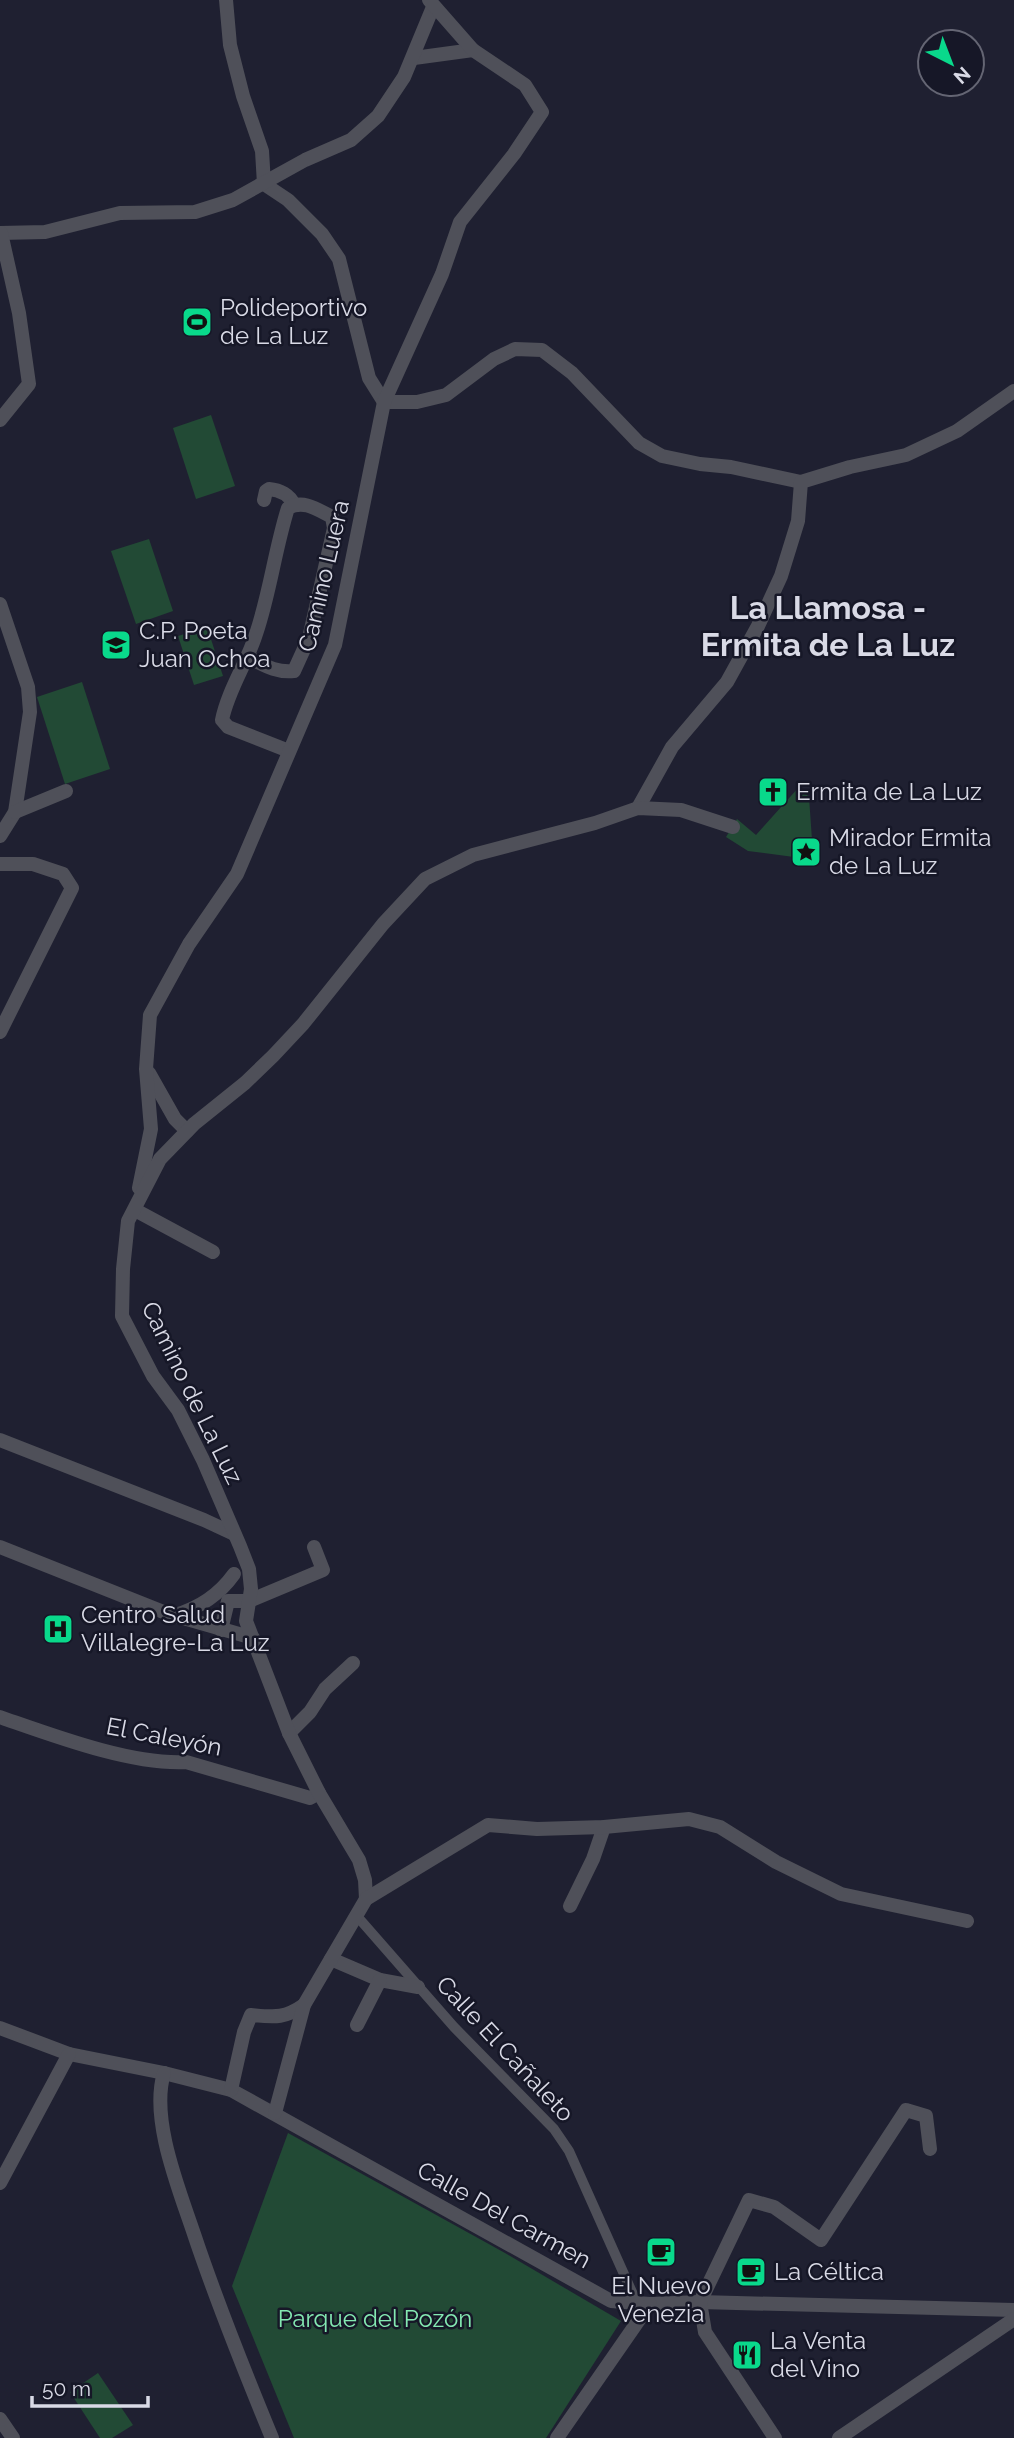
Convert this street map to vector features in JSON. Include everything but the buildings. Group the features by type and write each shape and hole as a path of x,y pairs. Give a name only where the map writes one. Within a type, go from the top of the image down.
{"street":[{"path":"226,0 230,45 243,96 262,151 264,184"},
{"path":"0,420 29,384 21,325 0,233 45,232 120,214 195,212 233,200 305,160 351,140 378,116 404,76 414,58 431,3"},
{"name":"Camino Luera","path":"135,1210 152,1129 146,1069 150,1015 189,944 237,874 335,645 384,402 442,274 460,222 514,154 542,112 525,85 473,50 431,3"},
{"path":"414,58 473,50"},
{"path":"264,184 288,200 322,234 339,259 369,378 384,402 417,402 446,396 494,359 515,349 542,350 572,373 639,443 662,456 801,482 850,467 906,455 957,431 1014,391"},
{"path":"638,808 672,747 727,682 758,626 781,576 798,520 801,482"},
{"path":"264,500 265,491 276,490 292,499 294,505"},
{"path":"248,657 273,670 294,671 309,638 334,528 332,517 306,504 288,508 281,529 267,601 248,657 225,706 222,720 228,727 289,751"},
{"path":"0,604 28,687 30,712 15,811 0,836"},
{"path":"15,811 66,790"},
{"name":"Camino de La Luz","path":"366,1899 365,1880 359,1860 319,1793 289,1733 246,1621 250,1595 249,1569 237,1540 203,1460 178,1410 153,1376 122,1316 128,1221 160,1159 187,1131 273,1056 303,1024 383,924 425,879 473,855 595,823 638,808 681,810 733,827"},
{"path":"0,864 33,864 63,874 72,888 0,1032"},
{"path":"146,1069 175,1119 187,1131"},
{"path":"135,1210 213,1252"},
{"path":"0,1440 204,1520 237,1540 234,1574 221,1630"},
{"path":"0,1547 166,1613 253,1639"},
{"path":"228,1601 323,1570 314,1547"},
{"path":"250,1595 307,1567"},
{"path":"175,1615 203,1603 224,1588 234,1574"},
{"path":"289,1733 310,1712 325,1689 353,1663"},
{"name":"El Caleyón","path":"0,1717 113,1752 170,1763 186,1762 310,1798 319,1793"},
{"path":"275,2113 304,2004 366,1899 488,1825 537,1829 604,1827 689,1819 720,1827 776,1862 841,1894 967,1921"},
{"path":"570,1906 593,1859 604,1827"},
{"name":"Calle El Cañaleto","path":"356,1915 418,1987 554,2129 569,2151 643,2303"},
{"path":"331,1959 380,1980 418,1987"},
{"path":"357,2025 380,1980"},
{"path":"232,2090 244,2032 251,2015 275,2017 290,2014 304,2004"},
{"name":"Calle Del Carmen","path":"0,2028 69,2054 232,2090 611,2301 1014,2310"},
{"path":"2,2175 69,2054"},
{"path":"164,2073 160,2087 160,2105 172,2170 220,2311 272,2438"},
{"path":"775,2438 705,2332 700,2302 749,2200 774,2207 821,2240 906,2110 926,2116 930,2149"},
{"path":"557,2438 643,2303"},
{"path":"839,2438 1014,2319"},
{"path":"0,2419 13,2438"}],"green space":[{"path":"211,415 235,486 196,499 173,428"},
{"path":"149,539 173,611 136,624 111,551"},
{"path":"207,627 223,676 194,685 178,636"},
{"path":"82,682 110,769 65,784 37,697"},
{"path":"799,787 809,797 813,854 809,859 748,851 726,837 737,819 756,835"},
{"name":"Parque del Pozón","path":"288,2133 505,2253 621,2321 546,2438 294,2438 232,2286"},
{"path":"98,2373 133,2425 112,2438 100,2438 70,2392"}],"place":[{"name":"Polideportivo de La Luz","path":"197,322"},
{"name":"C.P. Poeta Juan Ochoa","path":"116,645"},
{"name":"Ermita de La Luz","path":"773,792"},
{"name":"Mirador Ermita de La Luz","path":"806,852"},
{"name":"Centro Salud Villalegre-La Luz","path":"58,1629"},
{"name":"El Nuevo Venezia","path":"661,2252"},
{"name":"La Céltica","path":"751,2272"},
{"name":"La Venta del Vino","path":"747,2355"}],"district":[{"name":"La Llamosa - Ermita de La Luz","path":"828,626"}]}
